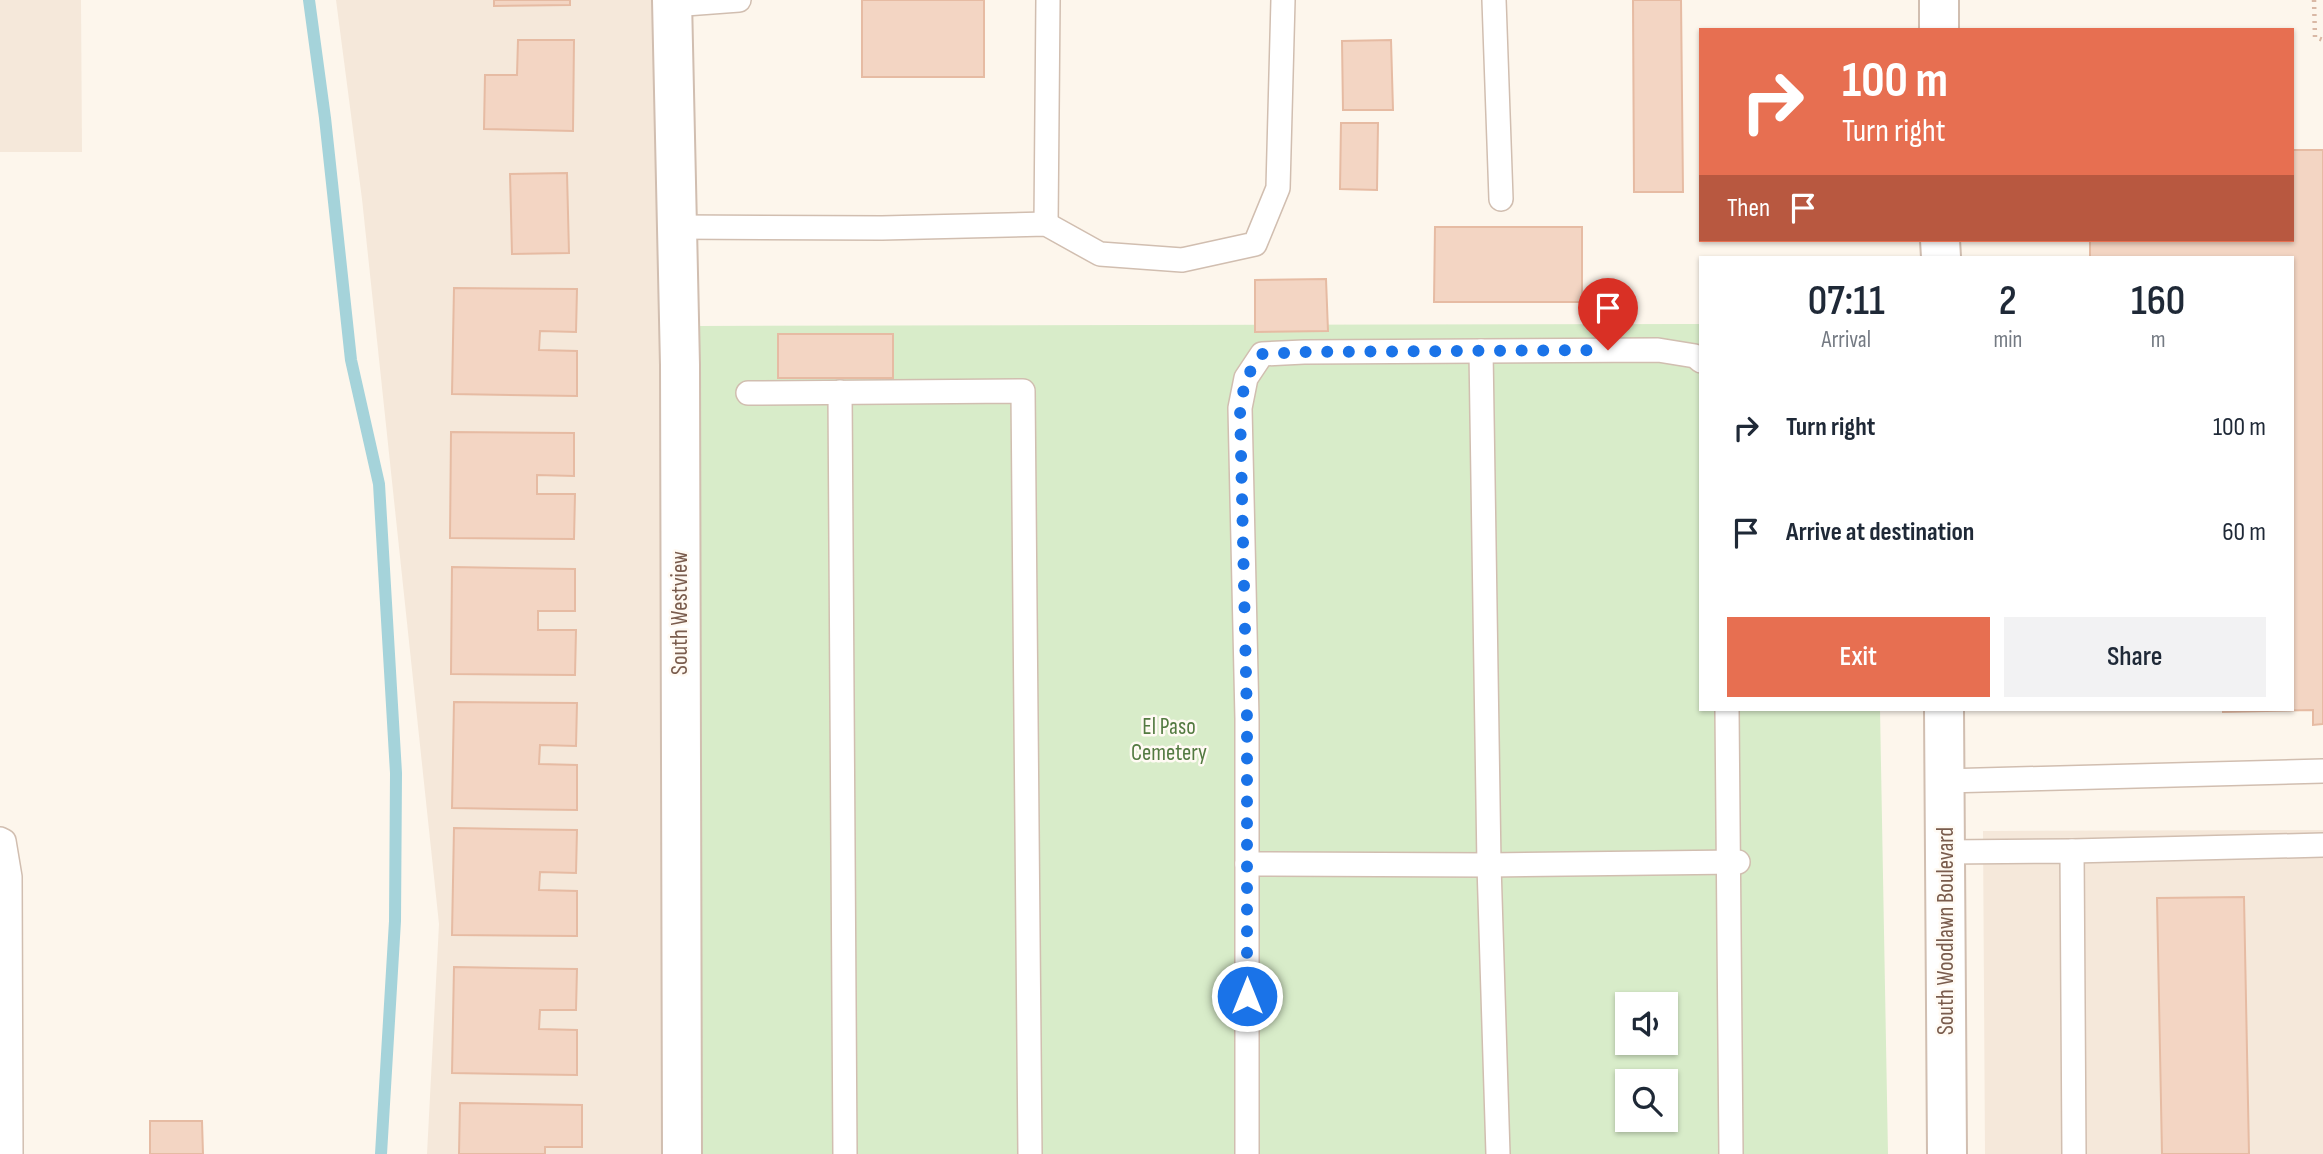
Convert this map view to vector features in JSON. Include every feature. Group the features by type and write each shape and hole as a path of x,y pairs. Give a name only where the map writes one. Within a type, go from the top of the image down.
{"street":[{"path":"1939,0 1939,28"},
{"name":"South Westview","path":"672,3 680,443 682,1154"},
{"name":"South Woodlawn Boulevard","path":"1944,711 1947,1154"}],"lane":[{"path":"672,3 739,0"},
{"path":"1046,224 1048,0"},
{"path":"676,228 881,228 1046,224 1100,254 1182,260 1255,244 1278,188 1283,0"},
{"path":"1494,0 1501,199"},
{"path":"1247,1154 1247,719 1240,408 1246,378 1262,354 1304,352 1658,350 1699,358"},
{"path":"1482,351 1489,865 1498,1154"},
{"path":"748,393 1023,391 1030,1154"},
{"path":"840,392 845,1154"},
{"path":"1727,711 1733,862 1731,1154"},
{"path":"1944,781 2323,771"},
{"path":"0,839 4,841 10,877 10,1154"},
{"path":"1945,852 2323,845"},
{"path":"2072,851 2074,1154"},
{"path":"1247,864 1733,862"}],"path":[{"path":"2314,0 2315,37 2323,40"}],"shaded area":[{"path":"0,0 81,0 82,152 0,152"},
{"path":"336,0 673,0 680,1154 427,1154 439,924 362,199"},
{"path":"2323,830 2323,1154 1985,1154 1983,831"}],"green space":[{"name":"El Paso Cemetery","path":"1699,324 1699,711 1880,711 1888,1154 700,1154 698,326"}],"building":[{"path":"494,0 570,0 570,5 494,6"},
{"path":"862,0 984,0 984,77 862,77"},
{"path":"1633,0 1681,0 1683,192 1634,192"},
{"path":"518,40 574,40 573,131 484,129 485,75 517,75"},
{"path":"1391,40 1393,110 1343,110 1342,41"},
{"path":"1341,123 1378,123 1377,190 1340,189"},
{"path":"2294,150 2323,150 2323,724 2313,725 2313,710 2294,710 2294,256 2090,256 2090,242 2294,242"},
{"path":"567,173 569,253 512,254 510,174"},
{"path":"1435,227 1582,227 1582,302 1434,302"},
{"path":"1326,279 1328,331 1255,332 1255,280"},
{"path":"454,288 577,289 576,332 540,331 539,350 577,351 577,396 452,394"},
{"path":"778,334 893,334 893,378 778,378"},
{"path":"451,432 574,433 574,476 537,475 537,494 575,494 574,539 450,538"},
{"path":"452,567 575,569 575,611 538,611 538,630 576,630 575,675 451,674"},
{"path":"454,702 577,703 576,746 540,745 539,764 577,765 577,810 452,808"},
{"path":"454,828 577,830 576,873 540,872 539,890 577,891 577,936 452,935"},
{"path":"2244,897 2249,1154 2162,1154 2157,898"},
{"path":"454,967 577,969 576,1010 540,1010 539,1029 577,1030 577,1075 452,1073"},
{"path":"460,1103 582,1105 582,1147 545,1147 545,1154 459,1154"},
{"path":"150,1121 202,1121 203,1154 150,1154"}],"waterway":[{"path":"309,0 325,118 351,360 379,484 396,773 395,921 381,1154"}],"route":[{"path":"1247,996 1247,719 1240,408 1246,378 1262,354 1608,350"}]}
